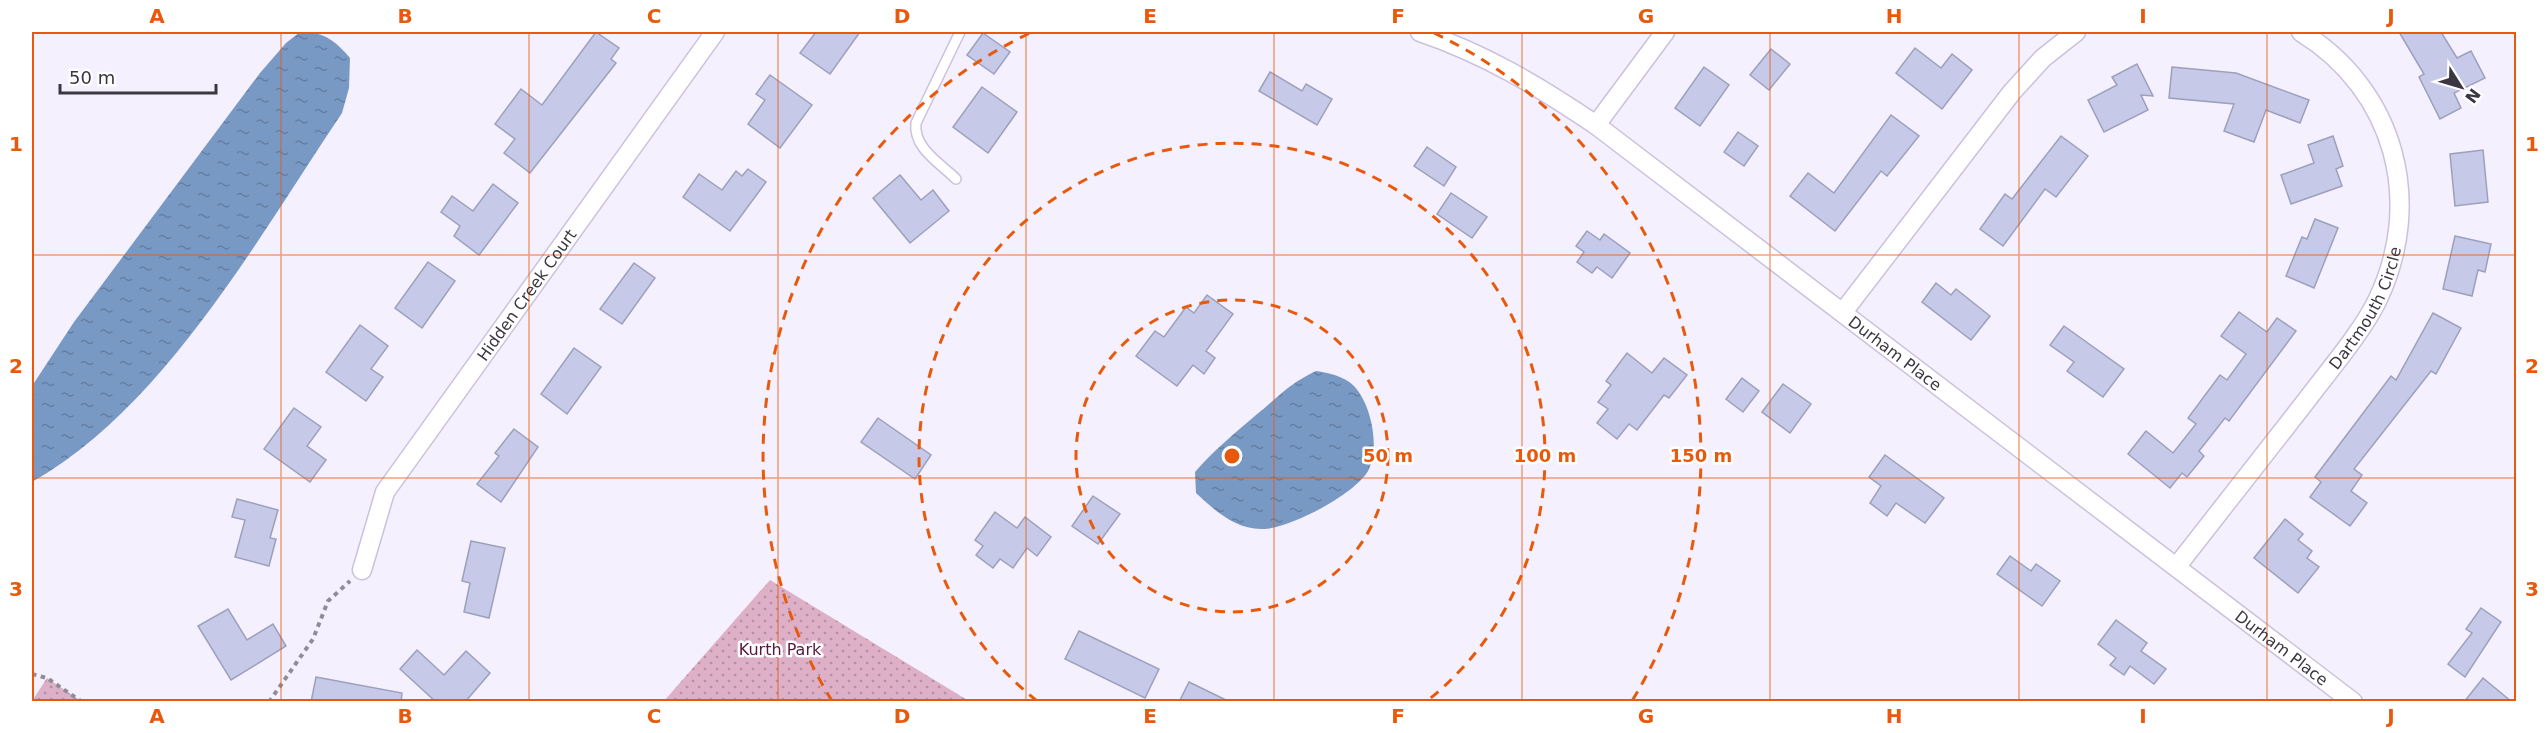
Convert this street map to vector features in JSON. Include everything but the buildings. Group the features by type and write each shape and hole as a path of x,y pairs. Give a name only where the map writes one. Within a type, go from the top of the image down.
{"street":[{"name":"Hidden Creek Court","path":"362,570 385,492 715,32"},
{"name":"Durham Place","path":"1420,32 1474,52 1512,71 1596,125 2353,702"},
{"path":"1596,125 1665,32"},
{"path":"1843,312 2012,92 2043,58 2076,32"},
{"name":"Dartmouth Circle","path":"2177,566 2333,366 2376,303 2388,272 2396,239 2400,205 2397,175 2391,143 2379,114 2364,87 2345,64 2301,32"}],"lane":[{"path":"956,179 918,143 915,132 916,123 960,32"}],"path":[{"path":"269,702 313,639 328,601 362,570"},
{"path":"32,675 47,678 82,702"}],"green space":[{"name":"Kurth Park","path":"770,580 969,701 664,701"},
{"path":"47,678 81,701 32,701"}],"water":[{"path":"300,32 316,33 328,38 350,58 349,88 342,113 242,264 166,365 124,410 80,450 32,482 32,386 74,322 260,73 286,43"},
{"path":"1316,371 1346,380 1354,386 1365,403 1374,437 1374,449 1369,469 1337,499 1289,523 1263,529 1244,526 1226,518 1196,493 1195,472 1224,442 1284,391"}]}
